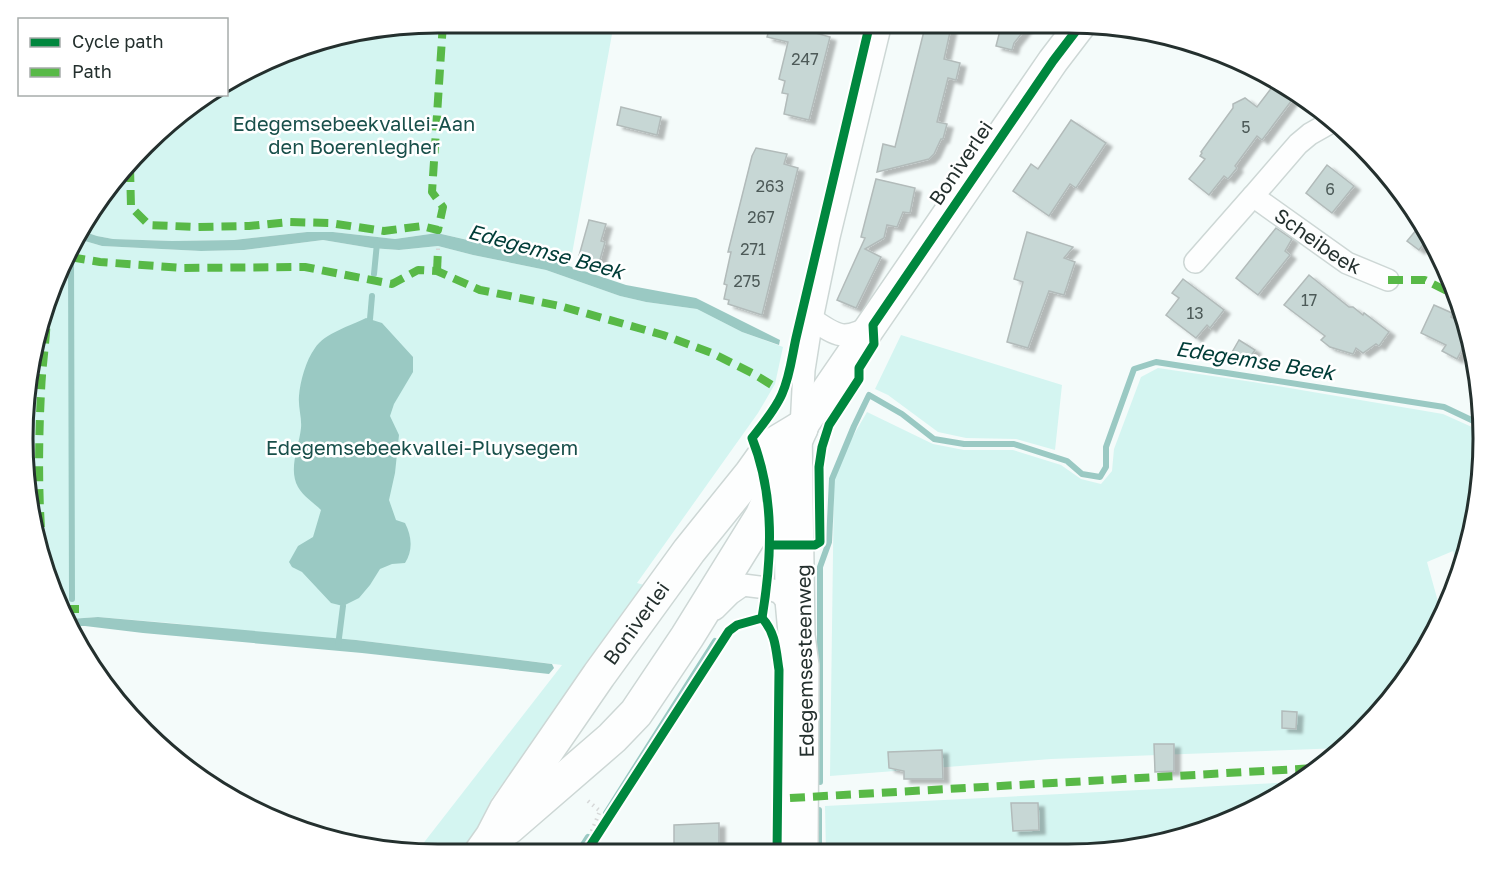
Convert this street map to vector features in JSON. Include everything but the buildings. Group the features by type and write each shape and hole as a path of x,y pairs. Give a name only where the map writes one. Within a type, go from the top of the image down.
{"highway":[{"name":"Boniverlei","path":"487,844 506,810 688,550 752,474 771,446 801,428"},
{"name":"Boniverlei","path":"489,844 612,738 636,713 687,637 762,516 801,428"}],"main road":[{"name":"Boniverlei","path":"801,428 1074,33"}],"street":[{"path":"801,428 804,370 812,319 878,33"},
{"name":"Scheibeek","path":"1195,262 1298,144 1325,126"},
{"name":"Scheibeek","path":"1253,196 1347,263 1388,280"},
{"path":"812,319 838,335 854,335 873,325"},
{"path":"771,446 788,418 804,370"},
{"name":"Edegemsesteenweg","path":"790,844 791,655 786,600 785,494 801,428"},
{"name":"Edegemsesteenweg","path":"801,428 804,635 808,665 807,844"},
{"name":"Boniverlei","path":"687,637 730,594 743,585 767,588 780,593 786,600"}],"path":[{"path":"588,801 600,811 591,833 593,841"},
{"path":"593,841 609,817"}],"green space":[{"name":"Edegemsebeekvallei-Aan den Boerenlegher","path":"438,33 612,33 570,265 437,233 395,239 333,232 307,232 234,240 172,241 113,239 89,233 101,213 134,171 171,134 213,101 221,96 228,96 228,92 236,87 283,64 334,47 386,36"},
{"name":"Edegemsebeekvallei-Pluysegem","path":"323,240 399,250 438,246 546,270 620,296 697,309 742,332 783,347 775,384 758,413 637,583 648,586 492,798 477,829 466,844 423,843 562,665 356,640 98,617 75,619 64,594 41,518 36,491 33,438 36,386 47,334 64,283 84,241 102,246 201,251 244,250"},
{"path":"901,335 1062,385 1055,450 1016,439 966,438 938,432 888,395 875,389"},
{"path":"1158,368 1253,382 1443,414 1473,427 1470,491 1455,557 1453,551 1427,562 1438,602 1419,641 1389,685 1354,725 1328,749 1051,759 830,776 834,480 845,450 867,412 933,444 964,450 1013,450 1061,465 1081,479 1101,484 1112,471 1114,449 1141,377"},
{"path":"1282,783 1247,802 1198,822 1147,836 1094,843 826,844 825,806"}],"shaded area":[{"path":"307,232 333,232 395,239 437,233 542,257 626,285 696,298 780,340 779,345 742,332 697,309 620,296 546,270 438,246 399,250 323,240 244,250 201,251 102,246 84,241 89,233 113,239 172,241 234,240"},
{"path":"366,318 382,323 413,357 413,372 394,404 390,416 399,435 395,473 389,500 396,520 405,523 410,538 410,548 405,563 392,564 380,569 359,598 343,606 331,603 302,572 292,567 289,562 298,546 313,537 321,510 303,493 295,480 294,465 301,428 299,396 306,365 319,343 331,334"},
{"path":"98,617 356,640 552,664 554,668 549,674 362,653 80,627 75,619"}],"waterway":[{"path":"374,274 377,243"},
{"path":"71,268 72,599"},
{"path":"370,319 372,296"},
{"name":"Edegemse Beek","path":"820,782 820,567 829,542 832,479 869,395 902,414 934,439 964,444 1014,444 1067,461 1082,474 1100,477 1106,467 1106,447 1134,369 1156,362 1444,407 1472,420"},
{"path":"338,646 343,606"},
{"path":"606,813 715,641"},
{"path":"819,810 819,844"},
{"path":"583,844 588,837"}],"marked path":[{"path":"130,176 131,207 149,225 249,226 290,222 330,223 384,231 422,226 438,230 443,207 432,192 442,33"},
{"path":"437,271 438,250"},
{"path":"76,258 183,268 305,267 392,284 418,270 437,271 480,290 560,306 663,335 712,353 754,374 783,392"},
{"path":"1388,280 1425,280 1444,290"},
{"path":"40,515 40,415 45,342"},
{"path":"71,609 83,609"},
{"path":"790,798 1302,769"}],"cycle path":[{"path":"591,844 729,631 737,625 762,618 768,573 768,505 765,482 752,438 776,406 787,380 868,33"},
{"path":"770,545 815,545 820,542 819,467 822,447 829,425 859,379 859,368 874,344 873,325 1074,33"},
{"path":"762,618 773,636 779,670 777,844"}]}
